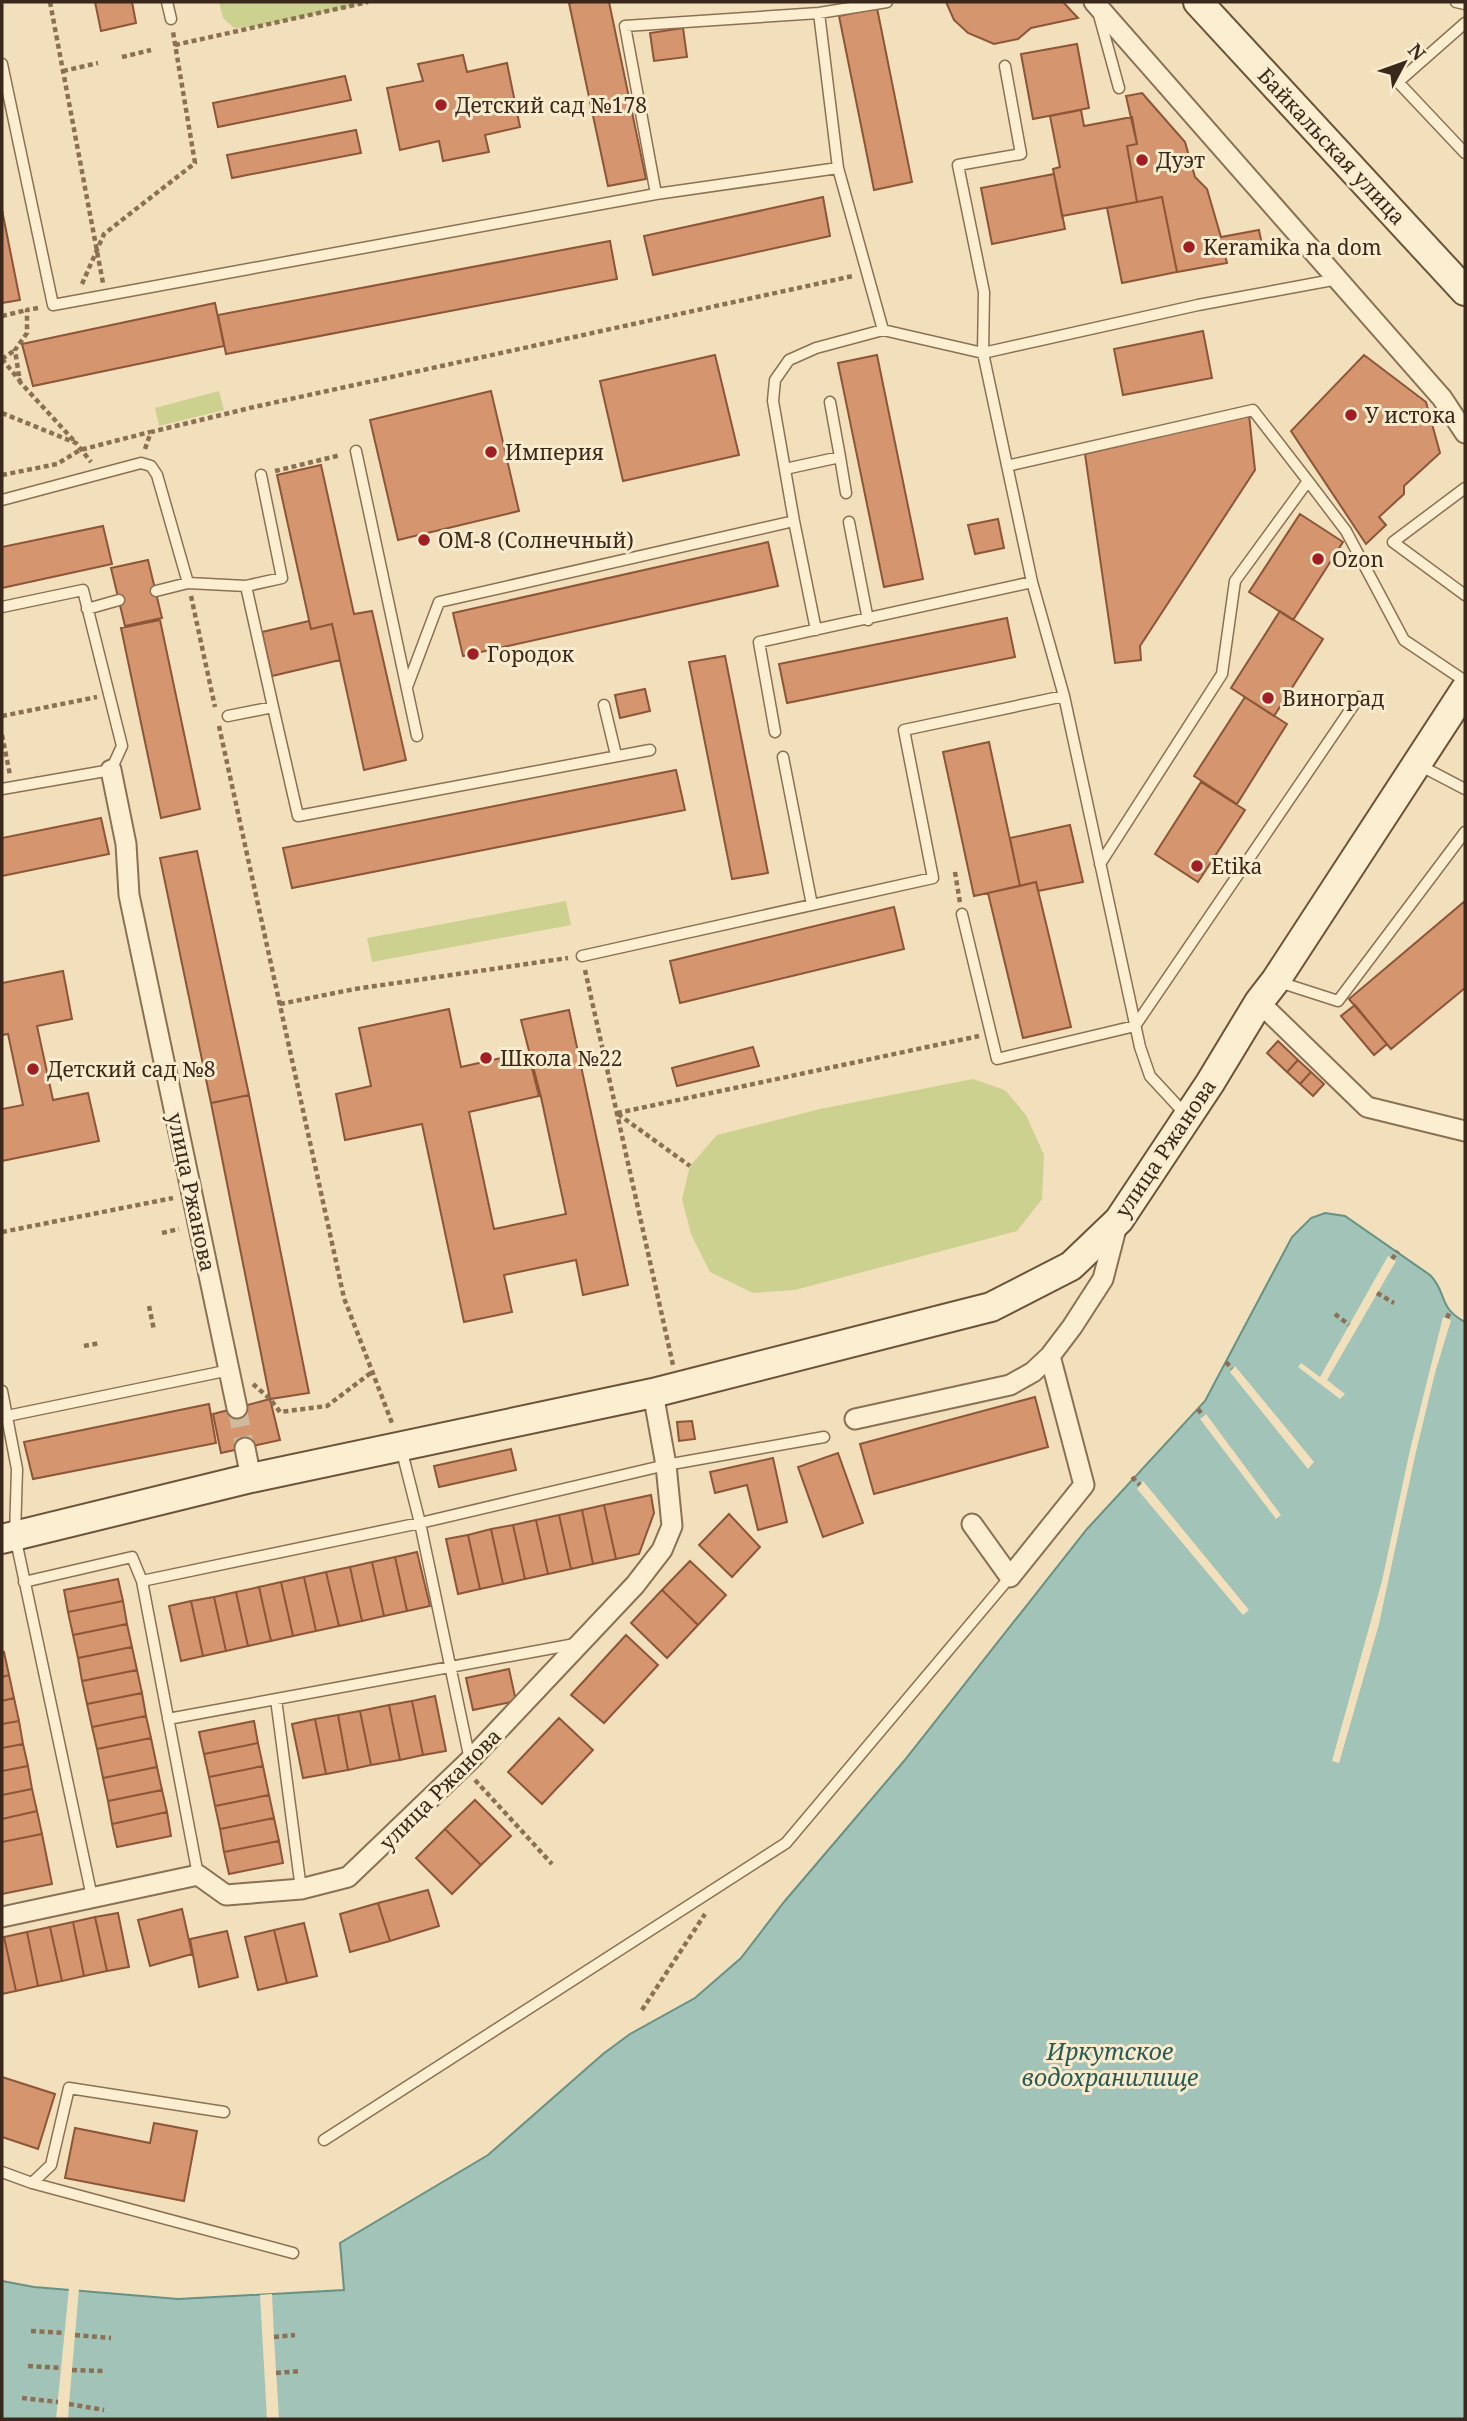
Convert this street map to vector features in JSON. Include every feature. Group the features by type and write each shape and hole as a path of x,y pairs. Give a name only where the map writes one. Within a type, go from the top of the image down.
{"street":[{"name":"Байкальская улица","path":"1198,2 1465,291"},
{"path":"1095,3 1442,398 1465,433"},
{"name":"улица Ржанова","path":"8,1537 251,1478 665,1389 991,1307 1071,1266 1119,1220 1465,690"},
{"name":"улица Ржанова","path":"111,770 126,844 129,895 237,1408"},
{"path":"1267,991 1367,1107 1465,1131"},
{"path":"855,1419 1010,1385 1032,1372 1050,1356 1103,1279 1119,1220"},
{"path":"972,1524 1010,1577 1084,1485 1050,1356"},
{"name":"улица Ржанова","path":"198,1875 226,1895 301,1889 348,1877 472,1770 579,1643 635,1585 662,1550 672,1526 666,1465 665,1389"},
{"path":"245,1448 251,1478"},
{"path":"2,1917 198,1875"}],"lane":[{"path":"167,2 171,19"},
{"path":"656,194 625,26 819,13 887,2"},
{"path":"1456,2 1465,4"},
{"path":"1095,3 1119,88"},
{"path":"819,13 838,168 883,330"},
{"path":"1465,23 1398,82 1465,153"},
{"path":"2,64 53,304 656,194 838,168"},
{"path":"1005,66 1021,154 958,165 984,292 983,353 1032,582 1065,696 1135,1026 1150,1076 1188,1116"},
{"path":"816,630 773,401 775,380 789,360 816,348 883,330 983,353 1198,305 1339,279"},
{"path":"830,402 845,493"},
{"path":"1007,466 1253,410 1346,531 1404,640 1465,681"},
{"path":"356,452 417,736"},
{"path":"785,469 840,457"},
{"path":"2,500 141,463 151,466 157,475 188,583"},
{"path":"156,591 188,583 246,586 282,578 261,475"},
{"path":"1101,864 1222,674 1235,581 1308,481"},
{"path":"1465,488 1393,542 1465,595"},
{"path":"407,687 439,602 794,521"},
{"path":"849,523 868,620"},
{"path":"775,732 759,642 1032,582"},
{"path":"246,586 298,816 650,750"},
{"path":"2,607 83,590 122,746 111,770 7,788"},
{"path":"87,609 119,600"},
{"path":"582,956 933,878 904,730 1065,696"},
{"path":"962,914 998,1059 1135,1026 1359,697"},
{"path":"604,705 616,755"},
{"path":"228,716 273,707"},
{"path":"783,757 812,905"},
{"path":"1415,763 1465,789"},
{"path":"1267,991 1338,1001 1465,832"},
{"path":"7,1416 230,1370"},
{"path":"2,1391 17,1469 8,1537 24,1582 92,1897"},
{"path":"142,1580 420,1523 666,1465 824,1437"},
{"path":"401,1447 420,1523 472,1770"},
{"path":"24,1582 132,1557 142,1580 198,1875"},
{"path":"324,2140 786,1843 1010,1577"},
{"path":"167,1719 579,1643"},
{"path":"276,1699 301,1889"},
{"path":"32,2183 51,2165 69,2088 224,2112"},
{"path":"2,2172 32,2183 293,2253"}],"path":[{"path":"50,2 105,295"},
{"path":"175,46 369,2"},
{"path":"75,301 104,234 195,163 171,19"},
{"path":"122,57 151,50"},
{"path":"63,71 98,63"},
{"path":"2,475 57,464 80,450 254,407 867,273"},
{"path":"2,316 53,304"},
{"path":"27,310 27,332 15,350 2,359 100,474"},
{"path":"15,350 20,382"},
{"path":"2,413 76,443"},
{"path":"141,463 151,432"},
{"path":"261,475 356,452"},
{"path":"188,583 344,1298 401,1447"},
{"path":"2,716 108,694"},
{"path":"2,735 7,788"},
{"path":"955,872 962,914"},
{"path":"280,1004 355,989 582,956 617,1113 665,1389"},
{"path":"617,1113 991,1034"},
{"path":"617,1113 690,1166"},
{"path":"2,1232 193,1195"},
{"path":"162,1233 179,1229"},
{"path":"1392,1259 1398,1251"},
{"path":"1377,1293 1394,1303"},
{"path":"149,1306 153,1330"},
{"path":"1447,1318 1450,1311"},
{"path":"1335,1314 1349,1325"},
{"path":"84,1346 100,1343"},
{"path":"1226,1362 1232,1369"},
{"path":"230,1370 257,1387 280,1412 327,1406 372,1372"},
{"path":"1198,1409 1203,1416"},
{"path":"1132,1477 1140,1485"},
{"path":"472,1770 552,1864"},
{"path":"31,2331 65,2333"},
{"path":"75,2335 111,2338"},
{"path":"274,2337 295,2335"},
{"path":"28,2366 62,2368"},
{"path":"72,2370 106,2371"},
{"path":"276,2373 301,2371"},
{"path":"22,2398 58,2402"},
{"path":"69,2404 104,2410"}],"green space":[{"path":"219,2 373,2 254,27 234,28 223,18"},
{"path":"219,391 224,410 159,426 155,408"},
{"path":"566,901 571,925 372,962 367,938"},
{"path":"973,1079 1005,1090 1026,1115 1044,1155 1042,1199 1017,1231 795,1290 753,1293 710,1272 691,1234 682,1199 690,1166 717,1135 820,1109"}],"water":[{"name":"Иркутское водохранилище","path":"1325,1213 1345,1216 1430,1275 1450,1311 1465,1322 1465,2419 2,2419 2,2281 34,2287 178,2299 344,2290 340,2243 488,2155 603,2054 630,2034 695,1998 741,1958 784,1902 904,1761 1087,1529 1205,1401 1292,1237 1311,1218"}],"pier":[{"path":"1388,1256 1396,1261 1327,1380 1345,1394 1340,1399 1298,1367 1301,1363 1320,1377"},
{"path":"1443,1317 1451,1320 1415,1456 1379,1624 1339,1763 1332,1761 1382,1581 1410,1450"},
{"path":"1235,1366 1314,1462 1308,1469 1230,1372"},
{"path":"1206,1414 1281,1515 1276,1519 1200,1419"},
{"path":"1143,1481 1249,1610 1243,1615 1137,1489"},
{"path":"69,2288 79,2289 68,2419 56,2419"},
{"path":"272,2294 279,2419 267,2419 260,2295"}],"building":[{"path":"95,2 132,2 136,23 101,31"},
{"path":"609,2 646,179 608,186 569,3"},
{"path":"946,2 1063,2 1078,18 1031,28 1018,39 994,44 968,33 954,20"},
{"path":"877,8 912,182 874,190 839,16"},
{"path":"683,28 687,57 654,61 650,33"},
{"path":"1077,44 1089,108 1033,119 1021,54"},
{"name":"Детский сад №178","path":"463,55 467,72 507,63 520,127 485,135 489,152 443,161 439,141 400,150 387,88 423,81 418,64"},
{"path":"345,76 351,100 218,127 213,103"},
{"path":"1142,93 1185,142 1195,177 1207,189 1221,237 1259,230 1262,245 1224,251 1227,263 1177,272 1162,197 1137,202 1127,146 1137,144 1126,96"},
{"path":"1081,110 1084,126 1132,117 1137,144 1127,146 1137,202 1062,216 1053,169 1060,167 1050,116"},
{"path":"356,130 361,153 232,178 227,155"},
{"path":"1054,174 1065,229 992,244 981,188"},
{"path":"823,197 830,236 653,275 644,236"},
{"path":"1162,197 1177,272 1122,283 1107,208"},
{"path":"2,210 20,300 2,303"},
{"path":"610,241 617,279 226,354 218,315"},
{"path":"215,303 224,346 33,386 22,344"},
{"path":"1203,331 1212,378 1123,395 1114,349"},
{"path":"715,355 739,455 623,481 600,381"},
{"path":"877,355 923,579 884,587 838,363"},
{"path":"1364,355 1426,402 1440,453 1404,486 1404,494 1379,517 1386,525 1366,544 1291,431"},
{"path":"491,391 519,511 398,540 370,420"},
{"path":"1249,415 1255,470 1140,646 1141,660 1115,663 1085,454"},
{"path":"321,465 354,614 372,611 406,760 364,770 332,624 311,629 277,475"},
{"path":"1300,514 1343,542 1293,620 1249,592"},
{"path":"998,519 1004,548 975,554 968,525"},
{"path":"103,526 112,564 2,588 2,547"},
{"path":"768,542 778,586 463,656 453,613"},
{"path":"148,560 162,618 125,626 111,568"},
{"path":"1280,611 1323,639 1274,716 1231,688"},
{"path":"1007,618 1015,657 787,703 779,664"},
{"path":"160,620 200,809 161,818 121,628"},
{"path":"309,621 311,629 332,624 340,660 272,676 262,632"},
{"path":"725,656 768,873 732,879 689,662"},
{"path":"645,689 650,711 620,718 615,695"},
{"path":"1245,697 1287,724 1237,804 1194,776"},
{"path":"989,742 1020,886 974,896 943,752"},
{"path":"676,770 685,810 292,888 283,848"},
{"path":"1201,782 1245,810 1198,882 1155,854"},
{"path":"101,818 109,854 2,876 2,838"},
{"path":"1070,825 1083,882 1038,891 1036,882 1020,886 1010,838"},
{"path":"197,851 249,1095 211,1103 160,858"},
{"path":"1036,882 1071,1027 1023,1038 988,893"},
{"path":"1465,901 1465,988 1391,1049 1349,999"},
{"path":"894,907 904,949 680,1003 670,961"},
{"path":"63,971 72,1019 37,1026 53,1100 88,1093 99,1141 2,1161 2,1109 23,1105 8,1034 2,1035 2,983"},
{"path":"1355,1005 1387,1044 1374,1055 1341,1016"},
{"path":"449,1009 461,1067 528,1052 539,1096 469,1112 494,1229 566,1214 541,1097 521,1020 569,1010 628,1285 583,1295 576,1260 504,1275 512,1312 464,1322 422,1124 345,1140 336,1094 371,1086 359,1028"},
{"path":"1278,1041 1298,1060 1287,1072 1267,1053"},
{"path":"753,1047 759,1066 677,1086 672,1068"},
{"path":"1298,1060 1311,1072 1300,1084 1287,1072"},
{"path":"1311,1072 1324,1084 1313,1096 1300,1084"},
{"path":"249,1095 309,1393 270,1399 211,1103"},
{"path":"1035,1397 1048,1447 874,1494 860,1444"},
{"path":"270,1399 280,1440 221,1453 213,1414"},
{"path":"209,1404 216,1443 33,1479 24,1442"},
{"path":"692,1421 695,1439 679,1441 677,1422"},
{"path":"511,1449 516,1470 439,1487 434,1466"},
{"path":"838,1453 863,1523 823,1537 798,1467"},
{"path":"773,1458 787,1522 758,1530 747,1485 715,1493 710,1472"},
{"path":"651,1495 654,1513 639,1554 616,1559 604,1505"},
{"path":"604,1505 616,1559 593,1564 582,1510"},
{"path":"582,1510 593,1564 571,1569 559,1515"},
{"path":"729,1514 760,1547 732,1577 699,1545"},
{"path":"559,1515 571,1569 548,1574 536,1520"},
{"path":"536,1520 548,1574 525,1579 513,1525"},
{"path":"513,1525 525,1579 503,1584 491,1529"},
{"path":"491,1529 503,1584 480,1589 468,1535"},
{"path":"468,1535 480,1589 458,1594 446,1539"},
{"path":"417,1552 430,1606 407,1611 395,1557"},
{"path":"395,1557 407,1611 384,1616 372,1562"},
{"path":"690,1561 726,1595 698,1625 662,1590"},
{"path":"372,1562 384,1616 362,1621 350,1567"},
{"path":"350,1567 362,1621 339,1626 326,1572"},
{"path":"326,1572 339,1626 316,1631 304,1577"},
{"path":"304,1577 316,1631 293,1636 281,1582"},
{"path":"118,1579 123,1601 68,1612 64,1590"},
{"path":"281,1582 293,1636 271,1641 259,1587"},
{"path":"259,1587 271,1641 248,1646 236,1592"},
{"path":"662,1590 698,1625 667,1658 631,1623"},
{"path":"236,1592 248,1646 226,1651 214,1597"},
{"path":"214,1597 226,1651 203,1656 191,1601"},
{"path":"123,1601 127,1624 73,1635 68,1612"},
{"path":"191,1601 203,1656 181,1661 169,1606"},
{"path":"127,1624 132,1647 78,1658 73,1635"},
{"path":"626,1635 658,1665 604,1723 571,1695"},
{"path":"132,1647 137,1670 82,1681 78,1658"},
{"path":"4,1652 9,1675 2,1677 2,1653"},
{"path":"509,1669 516,1701 473,1710 466,1678"},
{"path":"137,1670 142,1693 87,1704 82,1681"},
{"path":"9,1675 14,1698 2,1701 2,1677"},
{"path":"142,1693 146,1716 92,1727 87,1704"},
{"path":"435,1696 446,1751 423,1755 412,1701"},
{"path":"14,1698 19,1721 2,1724 2,1701"},
{"path":"412,1701 423,1755 400,1760 389,1705"},
{"path":"389,1705 400,1760 371,1765 360,1711"},
{"path":"360,1711 371,1765 348,1770 338,1715"},
{"path":"338,1715 348,1770 326,1774 315,1719"},
{"path":"146,1716 151,1738 97,1749 92,1727"},
{"path":"559,1718 593,1750 542,1804 508,1772"},
{"path":"315,1719 326,1774 303,1778 292,1724"},
{"path":"19,1721 23,1744 2,1748 2,1724"},
{"path":"254,1721 258,1743 204,1754 199,1732"},
{"path":"151,1738 157,1767 103,1778 97,1749"},
{"path":"258,1743 263,1766 209,1777 204,1754"},
{"path":"23,1744 28,1766 2,1771 2,1748"},
{"path":"28,1766 32,1789 2,1795 2,1771"},
{"path":"263,1766 269,1795 215,1806 209,1777"},
{"path":"157,1767 162,1790 108,1801 103,1778"},
{"path":"32,1789 37,1811 2,1819 2,1795"},
{"path":"162,1790 167,1812 112,1824 108,1801"},
{"path":"269,1795 274,1818 220,1829 215,1806"},
{"path":"475,1800 511,1836 481,1865 445,1829"},
{"path":"37,1811 42,1834 2,1842 2,1819"},
{"path":"167,1812 171,1836 117,1847 112,1824"},
{"path":"274,1818 279,1841 224,1852 220,1829"},
{"path":"445,1829 481,1865 452,1894 416,1858"},
{"path":"42,1834 52,1884 2,1894 2,1842"},
{"path":"279,1841 283,1863 229,1874 224,1852"},
{"path":"428,1890 439,1926 390,1941 378,1903"},
{"path":"378,1903 390,1941 350,1952 340,1914"},
{"path":"182,1909 192,1954 150,1966 138,1920"},
{"path":"118,1913 129,1967 107,1971 95,1917"},
{"path":"95,1917 107,1971 84,1976 73,1922"},
{"path":"73,1922 84,1976 62,1981 50,1927"},
{"path":"304,1923 317,1976 287,1983 274,1930"},
{"path":"50,1927 62,1981 38,1986 27,1932"},
{"path":"274,1930 287,1983 258,1990 245,1937"},
{"path":"227,1931 238,1977 199,1987 190,1939"},
{"path":"27,1932 38,1986 16,1991 4,1937"},
{"path":"2,1937 16,1991 2,1994"},
{"path":"2,2077 55,2094 38,2149 2,2137"},
{"path":"154,2123 197,2131 184,2201 65,2178 75,2128 150,2143"}],"tunnel":[{"path":"237,1408 245,1448"}],"place":[{"name":"Детский сад №178","path":"441,105"},
{"name":"Дуэт","path":"1142,160"},
{"name":"Keramika na dom","path":"1189,247"},
{"name":"У истока","path":"1351,415"},
{"name":"Империя","path":"491,452"},
{"name":"ОМ-8 (Солнечный)","path":"424,540"},
{"name":"Ozon","path":"1318,559"},
{"name":"Городок","path":"473,654"},
{"name":"Виноград","path":"1268,698"},
{"name":"Etika","path":"1197,866"},
{"name":"Школа №22","path":"486,1058"},
{"name":"Детский сад №8","path":"33,1069"}]}
